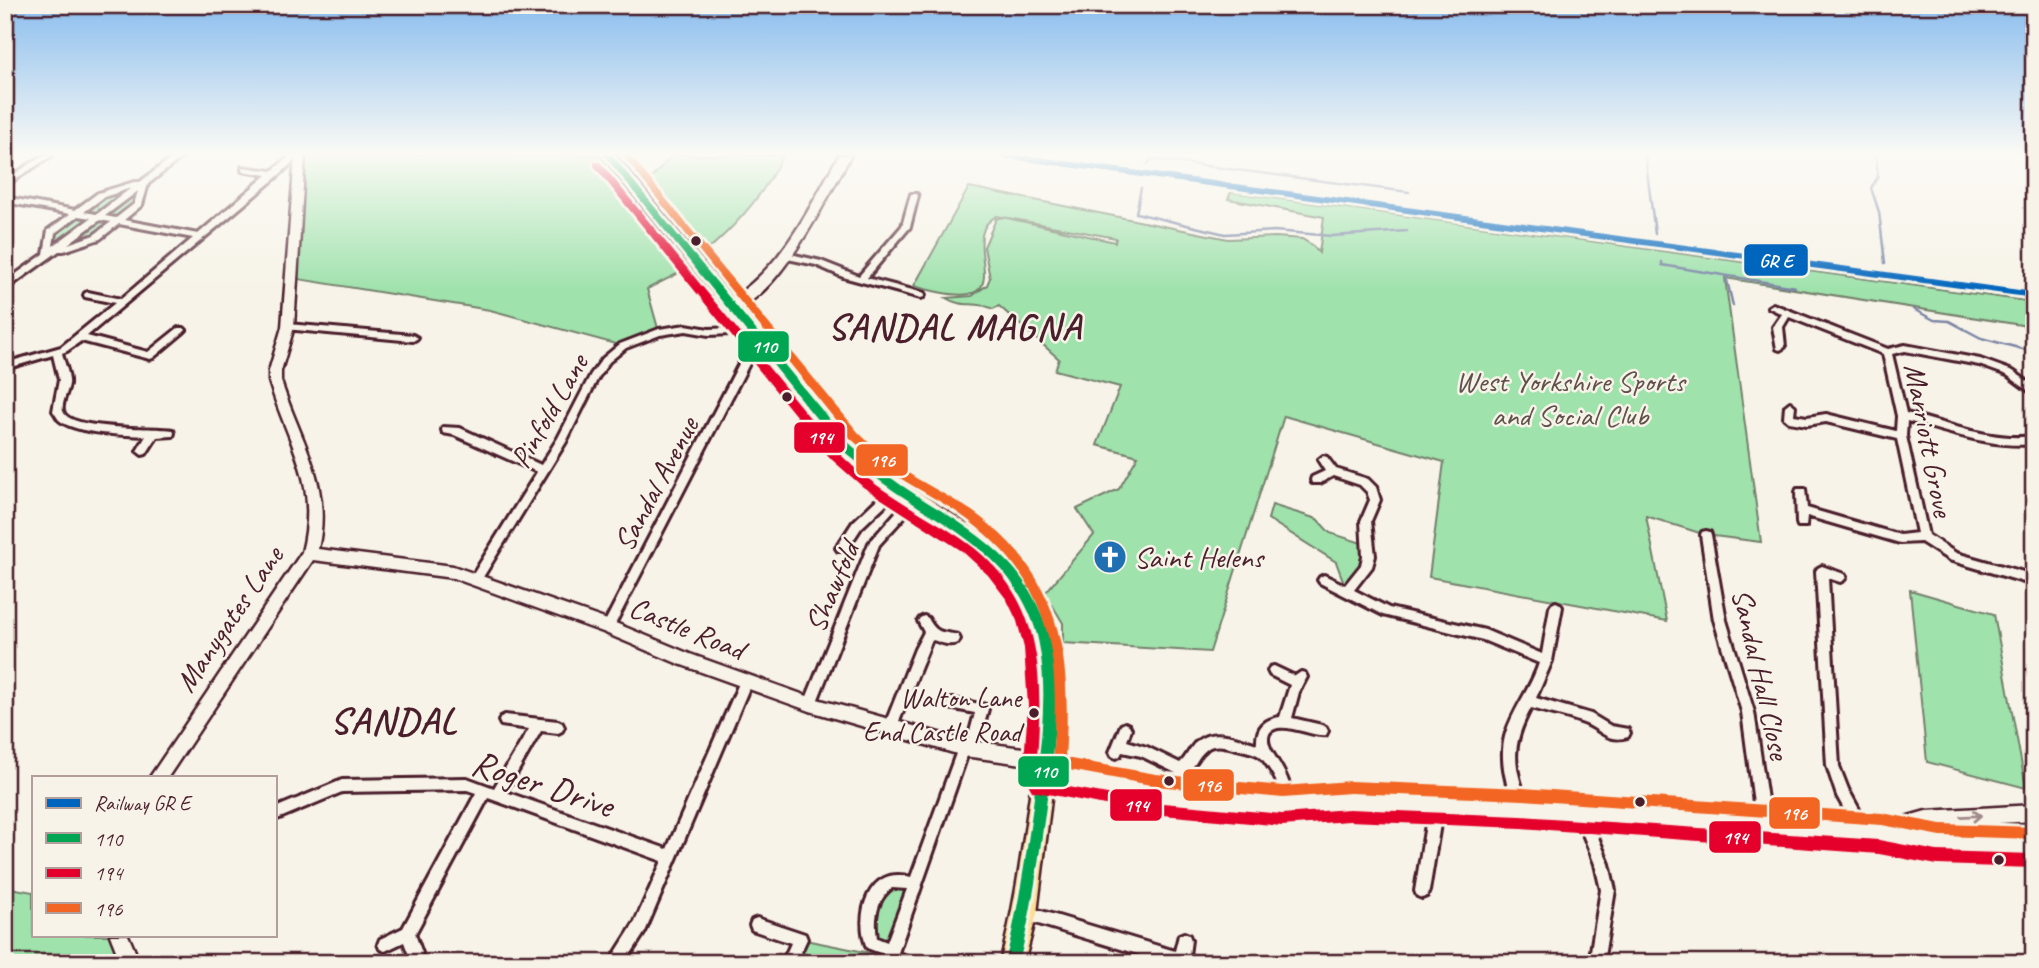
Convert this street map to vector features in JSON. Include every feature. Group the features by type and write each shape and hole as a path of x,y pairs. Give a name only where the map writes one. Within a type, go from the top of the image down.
{"main road":[{"path":"645,200 844,445 878,475 974,537 1007,568 1032,605 1042,629 1048,667 1049,705 1044,767 1025,913 1012,963"},
{"path":"731,305 746,298 777,271 819,200"}],"street":[{"path":"11,200 200,237"},
{"path":"50,254 51,232 94,200"},
{"path":"5,287 121,200"},
{"path":"50,254 97,237 138,205 139,200"},
{"path":"5,366 57,352 79,337 244,200"},
{"name":"Manygates Lane","path":"160,776 309,554 315,509 312,477 275,381 275,371 288,327 295,200"},
{"path":"861,279 906,227 917,200"},
{"path":"786,256 818,262 838,272 921,295"},
{"path":"88,295 123,302"},
{"path":"1773,307 1887,352 1905,348 2000,369 2021,379 2034,392"},
{"path":"1780,347 1778,327 1787,313"},
{"name":"Pinfold Lane","path":"476,579 568,429 594,376 618,349 659,332 685,328 709,332 732,331 748,326"},
{"path":"288,327 413,338"},
{"path":"79,337 150,356 181,330"},
{"path":"57,352 64,379 58,410 69,423 169,433"},
{"name":"Marriott Grove","path":"1887,352 1902,416 1900,436 1923,537"},
{"name":"Sandal Avenue","path":"608,627 745,362"},
{"path":"1790,406 1789,418 1798,421 1826,418 1900,436"},
{"path":"1902,416 2002,440 2034,440"},
{"path":"447,430 543,470"},
{"path":"142,451 154,433"},
{"path":"1323,460 1332,472 1364,482 1372,490 1375,500 1366,521 1369,556 1366,566 1347,591"},
{"path":"1316,480 1332,472"},
{"path":"842,548 857,525 897,487"},
{"name":"Marriott Grove","path":"1801,492 1803,517 1900,539 1923,537 1953,557 2034,580"},
{"name":"Shawfold","path":"810,704 874,543 915,498"},
{"name":"Sandal Hall Close","path":"1706,535 1720,620 1748,712 1764,826"},
{"name":"Castle Road","path":"309,554 453,572 608,627 810,704 890,729 1154,794 1283,806 1349,801 1522,808 1873,833 1939,844 2034,847"},
{"path":"1840,577 1822,571 1833,766 1842,792 1873,833 1926,818 2034,813"},
{"path":"1324,580 1387,612 1485,635 1546,661"},
{"path":"1522,808 1509,761 1510,742 1514,725 1529,702 1546,661 1556,607"},
{"path":"924,621 930,634 954,639"},
{"path":"890,729 897,703 910,679 923,642 930,634"},
{"path":"1274,671 1299,679 1285,721"},
{"path":"616,963 640,927 746,681"},
{"path":"1529,702 1591,720 1609,732 1624,733"},
{"path":"890,957 982,709 953,704"},
{"path":"505,721 558,727"},
{"path":"1283,806 1283,780 1262,744 1265,731 1270,726 1285,721 1297,722 1322,731"},
{"path":"385,944 408,933 491,792 538,725"},
{"path":"1125,729 1118,749 1143,751 1180,768 1188,765 1197,748 1207,740 1216,739 1265,752"},
{"name":"Roger Drive","path":"276,814 342,786 467,784 670,857"},
{"path":"1422,891 1436,806"},
{"path":"1581,812 1602,864 1608,890 1595,963"},
{"path":"909,963 890,957 872,943 867,923 879,891 888,883 898,881 915,885"},
{"path":"1025,913 1185,962 1184,940"},
{"path":"757,925 800,939 789,963"},
{"path":"408,933 415,953"},
{"path":"119,936 131,963"}],"green space":[{"path":"94,200 140,200 138,205 97,237 52,252 51,232"},
{"path":"297,200 645,200 697,264 647,289 659,332 623,346 490,310 292,278"},
{"path":"661,200 755,200 727,232 704,253"},
{"name":"West Yorkshire Sports and Social Club","path":"962,200 1035,200 1228,239 1302,239 1319,253 1324,217 1234,200 1291,200 2034,302 2034,327 1725,278 1761,542 1706,535 1646,516 1667,621 1429,577 1444,462 1284,416 1210,652 1063,643 1063,623 1045,593 1094,535 1077,509 1119,489 1138,456 1097,445 1120,387 1055,370 1059,359 999,306 993,309 958,303 946,298 972,296 987,285 990,278 984,247 996,219 1002,217 1115,242 1116,238 997,216 985,227 982,241 982,285 972,293 951,294 914,286"},
{"path":"1272,505 1317,519 1330,533 1368,545 1369,556 1347,591 1336,562 1268,519"},
{"path":"1910,590 1994,614 2026,788 1927,762"},
{"path":"2034,813 2034,847 1881,833"},
{"path":"888,883 915,885 892,951 872,943 879,891"},
{"path":"5,887 32,892 32,936 110,936 122,963 5,963"},
{"path":"800,939 890,957 887,963 789,963"}],"waterway":[{"path":"1139,200 1136,213 1225,234 1275,231 1332,236 1407,231"},
{"path":"1651,200 1655,234"},
{"path":"1875,200 1885,263"},
{"path":"1662,262 1662,265 1795,287"},
{"path":"1726,276 1733,306"},
{"path":"1913,309 1934,320 1949,321 1981,338 2034,352"}],"transit line":[{"name":"194","path":"626,200 834,455 867,484 966,548 992,572 1011,597 1023,621 1030,648 1034,706 1029,775 1037,787 1152,808 1282,820 1349,815 1521,822 1879,847 1937,858 2034,861"},
{"name":"110","path":"645,200 844,445 880,476 954,524 989,551 1019,583 1033,608 1043,636 1048,665 1048,727 1030,872 1012,963"},
{"name":"196","path":"663,200 854,435 893,468 972,517 1002,542 1024,568 1041,596 1052,626 1059,658 1061,726 1058,763 1156,780 1283,792 1350,787 1523,794 1882,819 1941,830 2034,833"},
{"path":"1335,200 2034,295"}],"place":[{"name":"Saint Helens","path":"1110,557"},
{"name":"Walton Lane End Castle Road","path":"1034,713"}],"district":[{"name":"SANDAL MAGNA","path":"955,326"},
{"name":"SANDAL","path":"394,720"}]}
